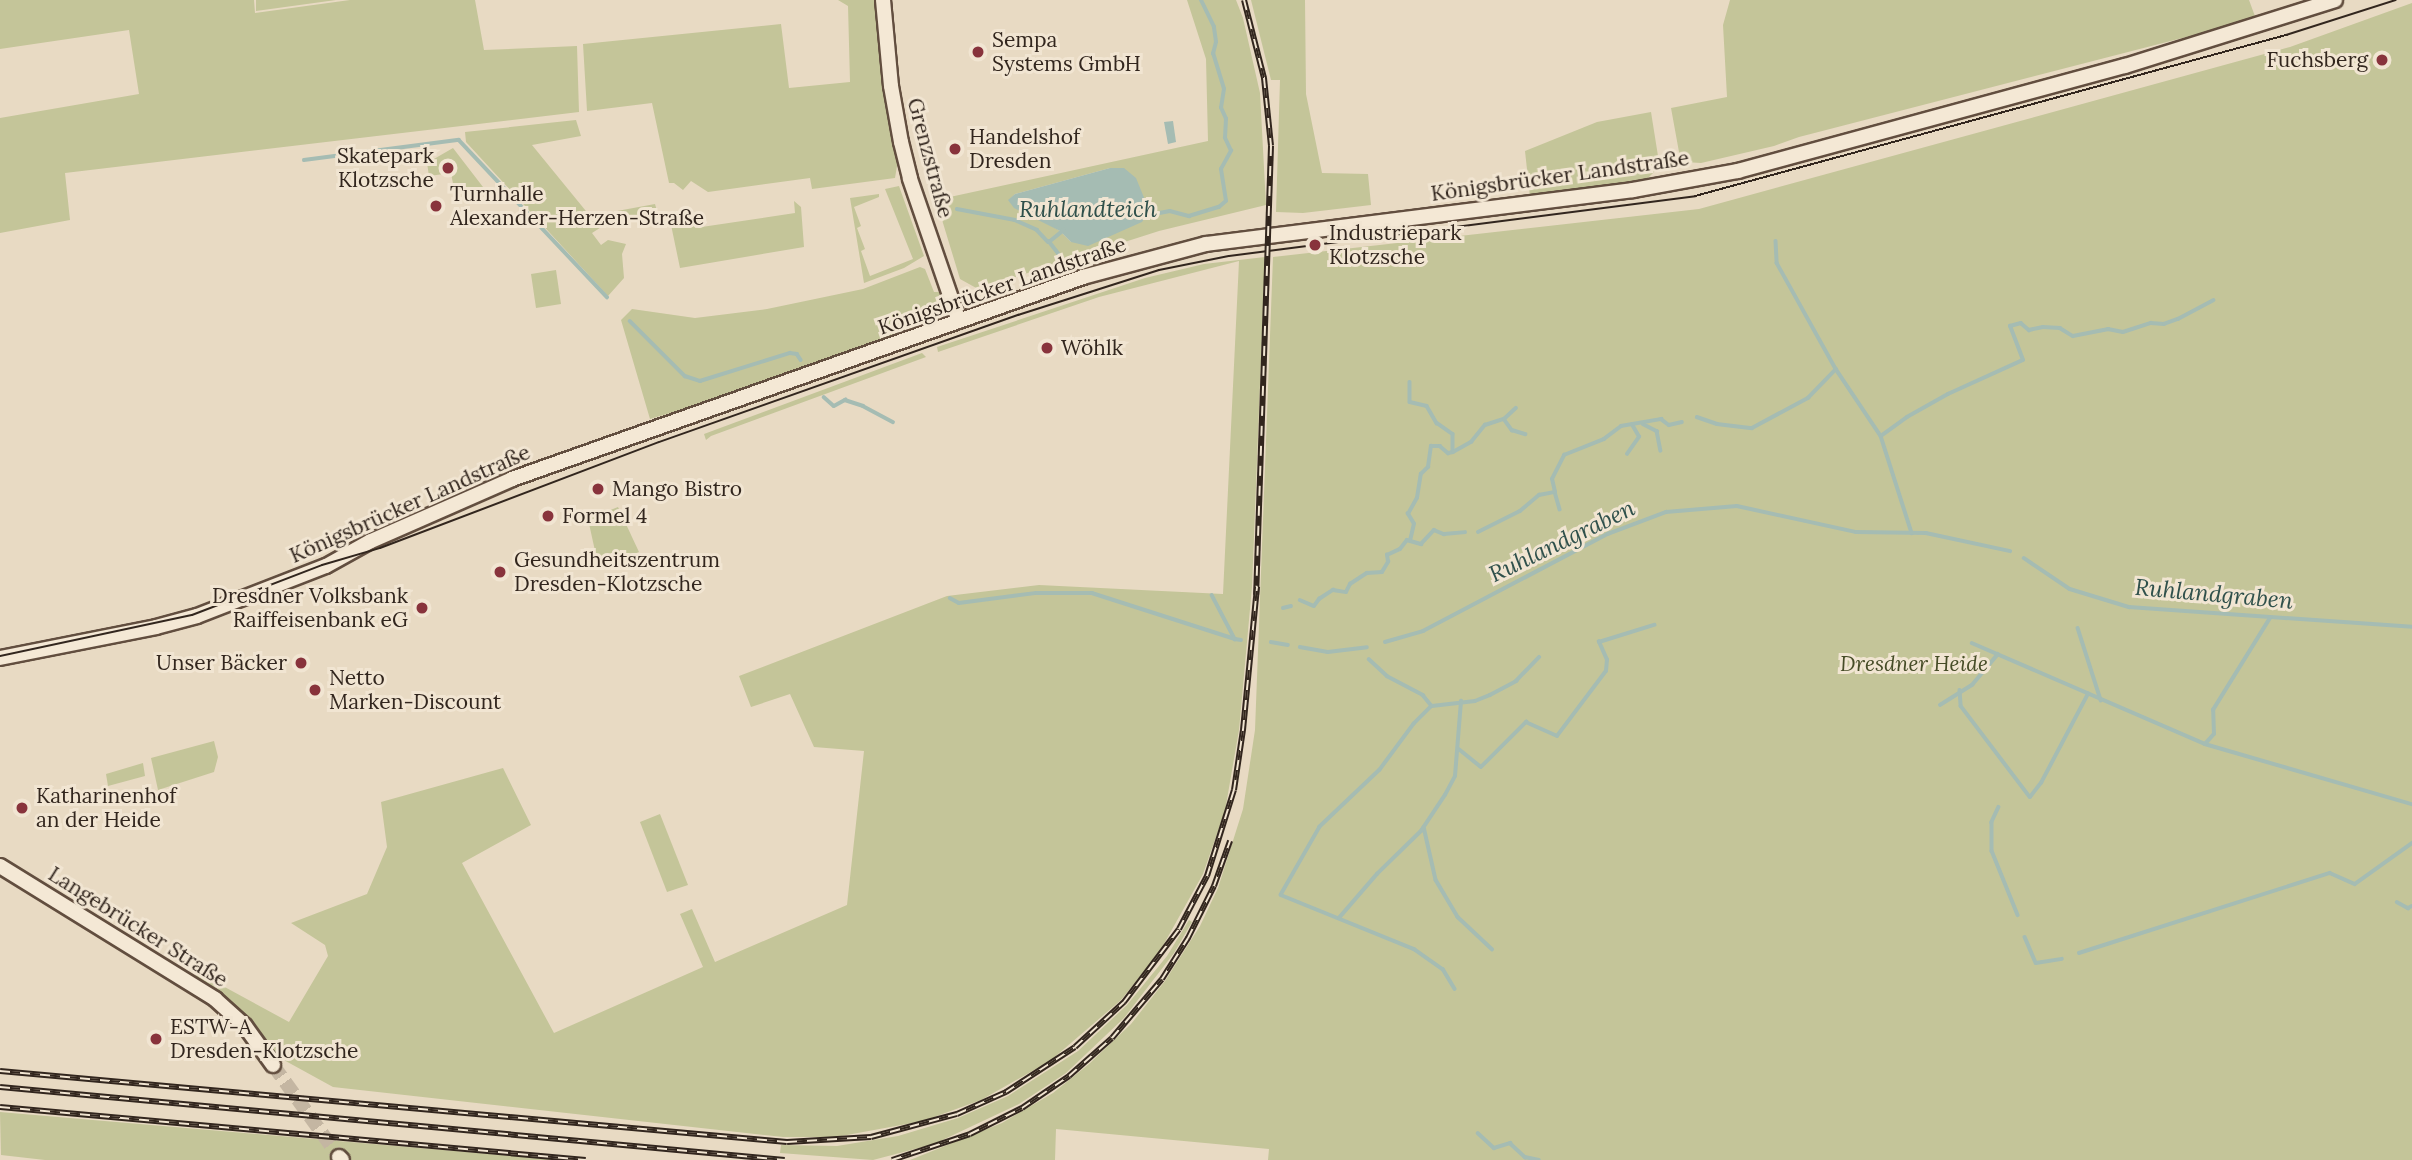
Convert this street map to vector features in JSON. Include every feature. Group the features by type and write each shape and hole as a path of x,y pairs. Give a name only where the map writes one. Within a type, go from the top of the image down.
{"main road":[{"name":"Grenzstraße","path":"883,0 891,86 901,142 910,179 959,321"},
{"name":"Königsbrücker Landstraße","path":"0,659 156,627 197,615 326,566 371,541 494,486 643,430 1083,277 1206,244 1633,190 1738,171 2125,65 2335,0"},
{"name":"Langebrücker Straße","path":"0,866 215,999 245,1026 273,1065"}],"green space":[{"path":"0,0 254,0 255,13 350,0 475,0 484,50 577,46 579,112 65,173 70,220 0,233 0,118 139,94 129,30 0,49"},
{"path":"256,0 336,0 256,11"},
{"path":"838,0 883,0 901,142 895,178 812,189 810,178 708,192 691,181 683,190 674,183 669,183 652,103 587,111 583,44 781,24 789,88 850,82 848,6"},
{"path":"1187,0 1236,0 1243,18 1260,93 1266,205 1159,231 978,289 960,279 936,200 1208,141 1206,59","holes":["1110,168 1071,242 1060,231 1009,200 1015,194"]},
{"path":"1251,0 1305,0 1306,94 1322,173 1368,174 1371,205 1303,213 1276,212 1280,80 1271,80"},
{"path":"1730,0 2249,0 2256,19 1799,137 1774,146 1701,163 1685,162 1679,152 1671,108 1727,97 1723,25"},
{"name":"Dresdner Heide","path":"2412,3 2412,1160 1268,1160 1269,1149 1056,1129 1055,1160 910,1160 1002,1123 1053,1093 1089,1064 1131,1024 1165,981 1200,926 1218,888 1243,809 1255,730 1273,257 1699,209 2290,47"},
{"path":"1651,112 1658,156 1655,171 1647,179 1634,185 1530,197 1525,151 1597,122"},
{"path":"576,120 581,136 532,145 590,216 655,204 657,211 651,216 606,224 592,233 601,245 608,240 626,244 622,254 624,278 608,296 466,142 465,132"},
{"name":"Skatepark Klotzsche","path":"453,148 483,187 454,189 451,173 429,176 427,163"},
{"path":"899,186 924,256 904,268 864,283 850,198 879,194 879,197 854,207 861,226 857,228 865,249 861,251 870,276 913,259 885,189"},
{"path":"794,201 801,207 804,247 680,268 670,220 693,217 695,228 795,213"},
{"path":"1265,257 1252,587 1239,730 1225,811 1203,874 1160,951 1121,1000 1050,1061 981,1100 923,1121 836,1137 783,1137 333,1087 282,1059 274,1064 194,983 197,972 289,1022 328,956 325,945 291,923 367,894 387,847 381,802 503,768 531,825 462,863 554,1033 703,967 680,914 692,909 715,962 847,905 864,751 814,747 790,694 751,707 739,676 947,596 1039,585 1223,594 1239,261 1099,297 938,352 937,347 1145,278 1204,264"},
{"path":"920,267 925,269 934,292 939,292 943,303 942,313 929,325 711,401 650,419 621,320 632,309 695,318 767,309 863,289"},
{"path":"556,270 561,304 536,308 531,274"},
{"path":"922,353 926,357 706,440 704,434"},
{"path":"618,507 639,552 599,569 588,519"},
{"path":"214,741 218,757 214,772 158,790 151,758"},
{"path":"143,763 145,776 108,786 106,774"},
{"path":"660,814 688,885 667,892 640,822"},
{"path":"1189,920 1192,922 1174,953 1124,1018 1066,1073 1019,1104 934,1144 873,1160 780,1153 781,1145 837,1146 898,1136 958,1118 1008,1096 1078,1051 1127,1005 1167,956"},
{"path":"0,1112 561,1160 45,1160 1,1155"}],"water":[{"path":"1173,121 1176,142 1168,144 1164,122"},
{"name":"Ruhlandteich","path":"1110,168 1124,168 1136,178 1145,200 1146,216 1142,222 1088,246 1071,242 1060,231 1014,208 1008,200 1015,194"}],"waterway":[{"name":"Ruhlandgraben","path":"1144,216 1170,211 1189,216 1219,207 1226,201 1221,169 1231,151 1225,138 1226,119 1221,108 1224,89 1213,54 1216,42 1214,27 1201,0"},
{"path":"304,160 459,140 607,297"},
{"path":"957,209 1015,220 1037,230 1048,242"},
{"name":"Ruhlandgraben","path":"1063,260 1049,242 1064,230"},
{"path":"1776,241 1777,263 1836,369 1881,436 1912,533"},
{"path":"1881,436 1907,417 1948,394 2023,360 2010,326 2021,323 2029,330 2060,328 2073,336 2108,329 2123,332 2151,323 2164,324 2213,300"},
{"path":"630,321 685,376 700,381 790,353 797,354 801,360"},
{"path":"1697,417 1717,424 1752,428 1808,398 1836,369"},
{"path":"1410,382 1410,402 1427,406 1437,423 1453,434 1453,451"},
{"path":"824,397 834,406 845,400 893,422"},
{"path":"1410,541 1414,524 1408,514 1417,498 1421,474 1428,467 1431,446 1440,446 1448,453 1453,452 1471,442 1485,425 1504,419 1516,408"},
{"path":"1504,419 1512,430 1525,434"},
{"path":"1478,532 1520,511 1539,495 1555,492 1552,479 1564,455 1604,439 1621,426 1661,419 1669,425 1682,422"},
{"path":"1643,424 1657,431 1661,451"},
{"path":"1627,454 1639,437 1632,425"},
{"path":"1555,492 1560,509"},
{"name":"Ruhlandgraben","path":"1385,642 1423,631 1608,534 1666,512 1737,506 1856,532 1926,533 2010,551"},
{"path":"1300,600 1314,606 1319,599 1333,590 1346,592 1350,584 1367,573 1382,572 1388,562 1387,555 1400,549 1407,540 1421,544 1434,530 1444,534 1465,532"},
{"name":"Ruhlandgraben","path":"2024,558 2070,589 2129,607 2412,627"},
{"path":"950,598 959,603 1036,593 1092,593 1235,639"},
{"name":"Ruhlandgraben","path":"1212,595 1235,639 1241,640"},
{"path":"1283,608 1291,606"},
{"path":"2205,744 2214,734 2213,710 2270,618"},
{"path":"1459,749 1481,767 1526,722 1557,736 1606,671 1607,660 1599,642 1654,625"},
{"path":"2078,628 2101,700"},
{"name":"Ruhlandgraben","path":"1271,642 1288,645"},
{"path":"1972,643 2205,744 2412,804"},
{"name":"Ruhlandgraben","path":"1300,647 1328,652 1367,647"},
{"path":"1940,705 1972,685 1998,654"},
{"path":"1432,706 1475,701 1490,695 1516,681 1539,657"},
{"path":"1369,659 1387,676 1423,695 1432,706 1414,724 1380,770 1320,827 1281,895 1414,949 1443,969 1455,989"},
{"path":"1960,690 1961,706 2030,797 2041,783 2088,694"},
{"path":"1339,918 1377,874 1421,831 1445,795 1455,776 1461,701"},
{"path":"1999,807 1992,822 1992,851 2018,915"},
{"path":"1424,827 1436,880 1458,917 1492,949"},
{"path":"2079,953 2330,873 2355,884 2412,843"},
{"path":"2397,902 2408,908 2412,906"},
{"path":"2025,937 2036,963 2062,959"},
{"path":"1478,1133 1494,1148 1510,1143 1525,1157 1539,1160"}],"tunnel":[{"path":"273,1065 339,1157"}],"tram line":[{"path":"0,656 192,615 322,565 380,548 659,442 1018,315 1159,270 1229,256 1695,196 2286,35 2396,0"}],"railway":[{"path":"1244,0 1264,78 1271,146 1256,595"},
{"path":"0,1071 787,1142 871,1137 957,1114 1006,1092 1075,1047 1124,1002 1179,929 1207,876 1234,790 1243,730 1257,587"},
{"path":"892,1160 970,1134 1022,1108 1069,1076 1112,1038 1162,979 1188,938 1214,886 1230,841"},
{"path":"0,1087 785,1160"},
{"path":"0,1107 586,1160"}],"place":[{"name":"Sempa Systems GmbH","path":"978,52"},
{"name":"Fuchsberg","path":"2382,60"},
{"name":"Handelshof Dresden","path":"955,149"},
{"name":"Skatepark Klotzsche","path":"448,168"},
{"name":"Turnhalle Alexander-Herzen-Straße","path":"436,206"},
{"name":"Industriepark Klotzsche","path":"1315,245"},
{"name":"Wöhlk","path":"1047,348"},
{"name":"Mango Bistro","path":"598,489"},
{"name":"Formel 4","path":"548,516"},
{"name":"Gesundheitszentrum Dresden-Klotzsche","path":"500,572"},
{"name":"Dresdner Volksbank Raiffeisenbank eG","path":"422,608"},
{"name":"Unser Bäcker","path":"301,663"},
{"name":"Netto Marken-Discount","path":"315,690"},
{"name":"Katharinenhof an der Heide","path":"22,808"},
{"name":"ESTW-A Dresden-Klotzsche","path":"156,1039"}]}
